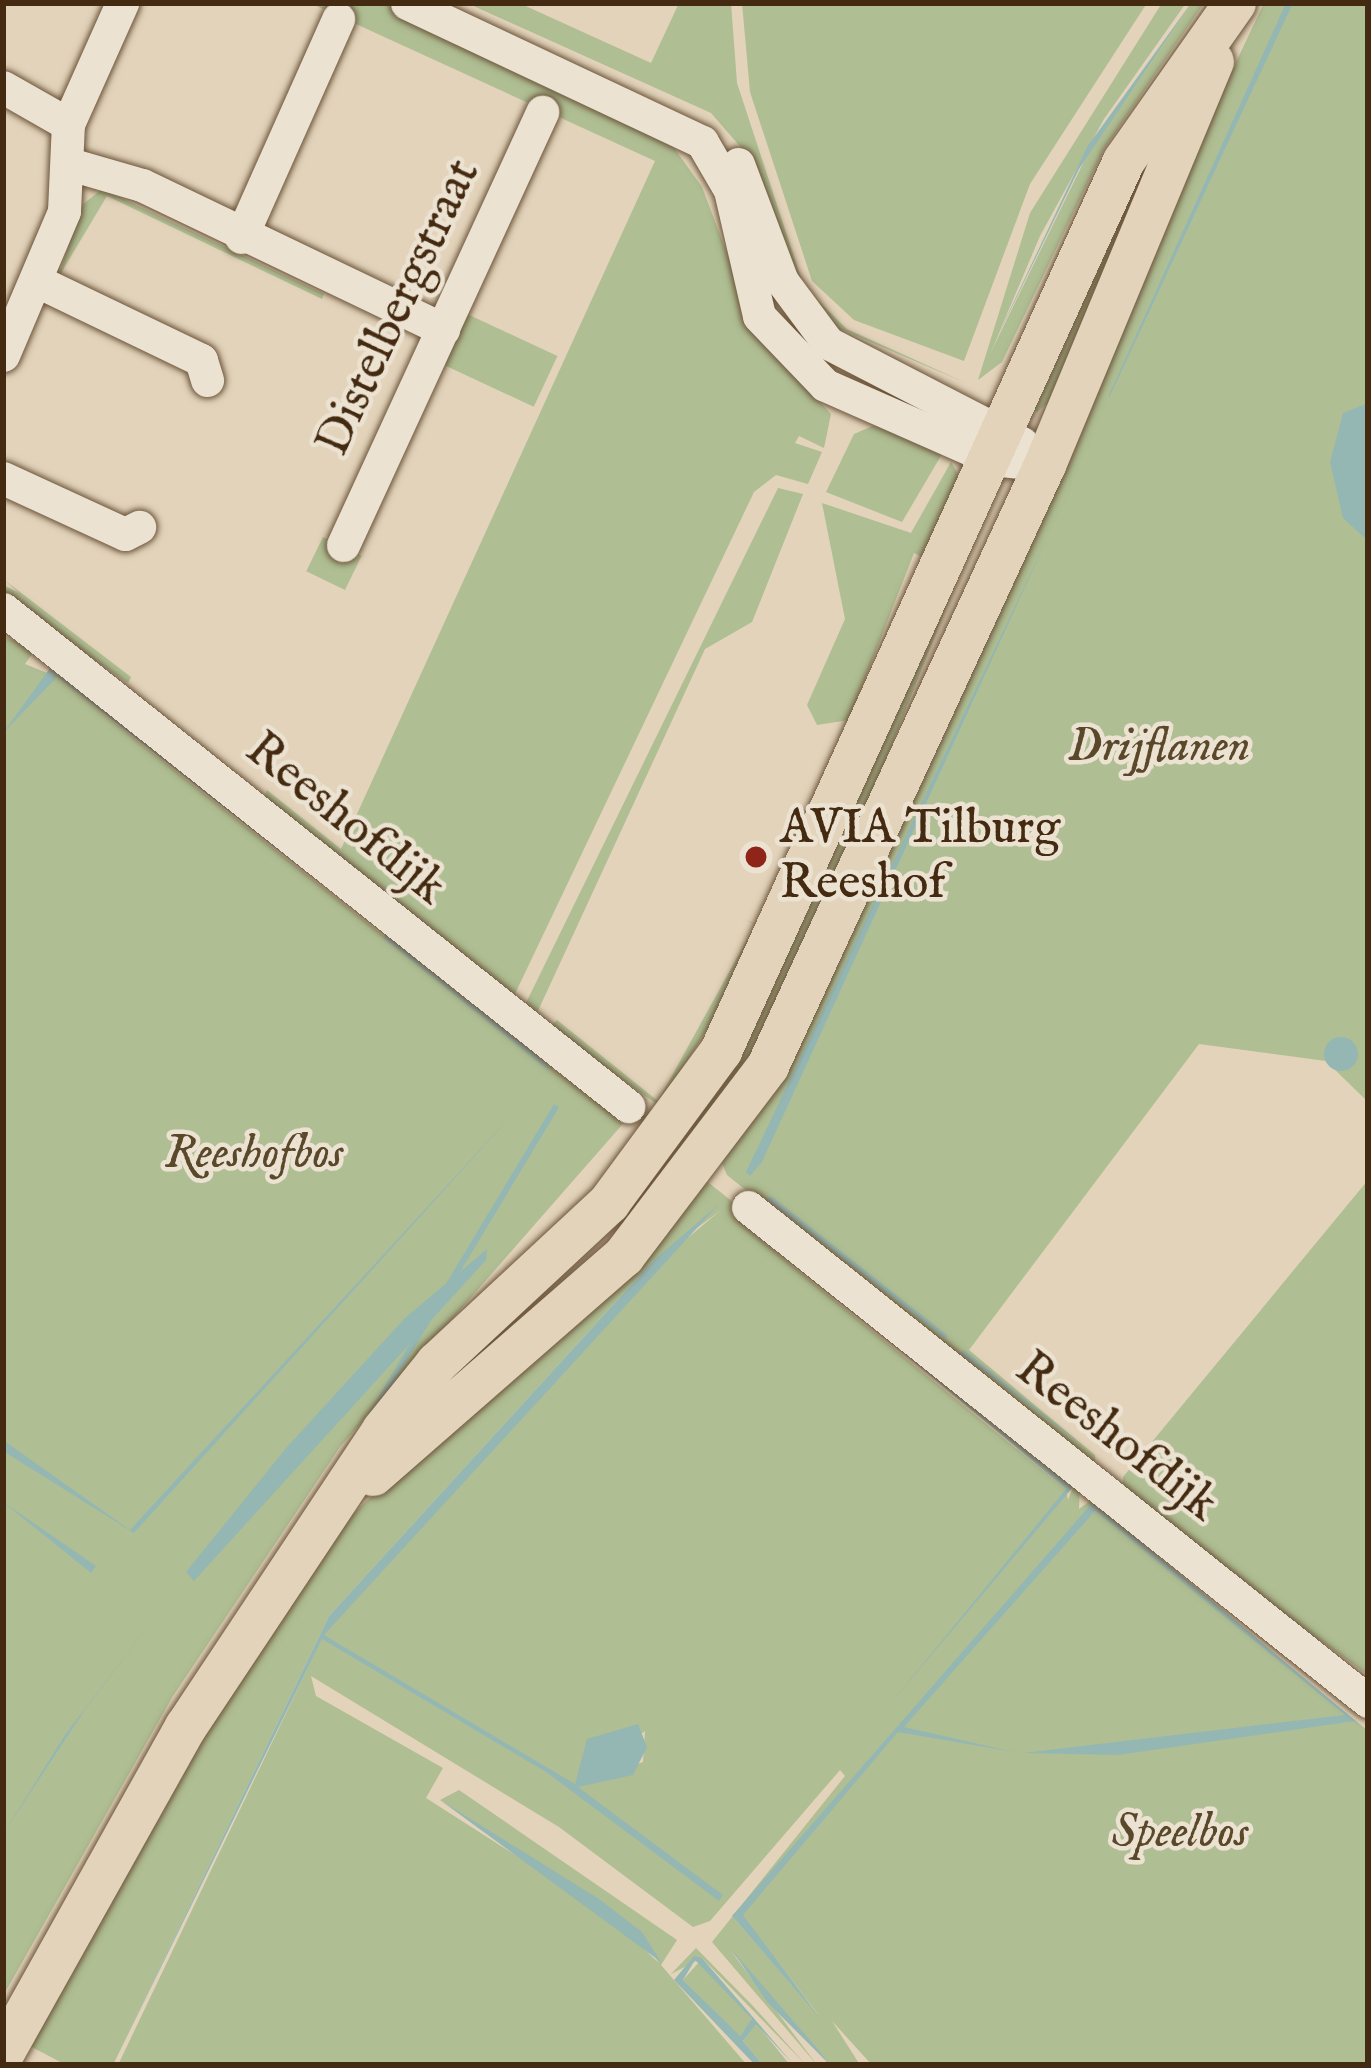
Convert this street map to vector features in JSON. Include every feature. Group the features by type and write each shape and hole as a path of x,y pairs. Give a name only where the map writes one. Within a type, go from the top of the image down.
{"main road":[{"path":"5,2049 186,1726 437,1363 609,1202 689,1101 1000,444 1124,161 1215,45 1235,3"},
{"path":"340,1503 567,1310 702,1167 793,1018 1045,466 1209,88 1215,45"},
{"path":"947,556 993,580"}],"street":[{"path":"3,355 38,281 73,164 68,124 122,3"},
{"path":"407,3 702,142 730,190 759,316 798,364 1000,444"},
{"path":"452,3 698,116 730,148 782,280 828,343 1045,466"},
{"path":"241,237 338,19"},
{"path":"3,87 68,124"},
{"name":"Distelbergstraat","path":"343,545 542,112"},
{"path":"73,164 142,185 241,237 442,329"},
{"path":"38,281 201,360 207,380"},
{"path":"3,478 125,534 139,527"},
{"name":"Reeshofdijk","path":"3,609 628,1106"},
{"name":"Reeshofdijk","path":"748,1207 1368,1701"}],"green space":[{"path":"310,3 392,3 672,145 702,187 758,335 831,414 824,448 799,436 795,443 822,452 808,484 776,475 754,492 514,996 262,803 267,790 341,849 655,161"},
{"path":"467,3 519,3 651,63 679,3 731,3 737,83 804,287 847,329 966,383 826,323 801,294 744,151 711,113"},
{"path":"742,3 1147,3 1030,184 964,361 854,320 812,281 750,92"},
{"path":"1162,3 1186,3 1104,119 1040,236 990,354 1089,151 1191,3 1204,3 1104,149 1002,362 978,380 1030,213"},
{"name":"Drijflanen","path":"1264,3 1368,3 1368,1102 1326,1061 1199,1044 969,1350 1095,1455 1096,1471 727,1175 719,1156"},
{"path":"1183,96 1051,400 1037,412 1027,407 1112,210"},
{"path":"102,189 324,294 322,299 107,196 58,278 82,205"},
{"path":"465,313 557,356 534,407 441,364"},
{"path":"877,424 942,454 902,522 826,492 854,434"},
{"path":"951,462 961,479 922,557 914,553 849,720 817,725 807,705 845,619 822,503 911,533"},
{"path":"778,488 803,494 752,622 705,649 537,1013 524,1007"},
{"path":"323,537 362,556 345,590 306,571"},
{"path":"962,568 784,1015 705,1140 688,1126"},
{"path":"3,579 131,677 128,683 18,608 23,596 16,607 3,597 3,585 18,592"},
{"name":"Reeshofbos","path":"3,636 35,650 25,664 57,677 550,1068 49,663 554,1059 552,1069 628,1118 340,1447 173,1696 3,1996"},
{"path":"745,919 757,925 714,1019 658,1105 588,1055 652,1112 547,1030 557,1020 658,1101 755,925"},
{"name":"Speelbos","path":"704,1179 1080,1480 1079,1509 1098,1495 1368,1711 1368,1721 1094,1502 1089,1517 1095,1511 1368,1731 1368,2065 872,2065 832,2021 860,2065 830,2065 731,1951 817,2065 712,1942 732,1916 821,2018 742,1915 854,1783 739,1909 845,1776 840,1770 710,1921 693,1927 559,1827 311,1676 316,1696 443,1768 426,1798 603,1911 659,1963 634,1926 440,1800 459,1790 677,1940 661,1965 747,2065 118,2065 331,1619 659,1262 721,1210 654,1260 329,1616 113,2065 66,2065 28,2045 167,1784 351,1516","holes":["737,1221 1073,1487 1068,1500 1066,1489","645,1731 643,1762 578,1781"]},
{"path":"1368,1180 1368,1675 1316,1637 1368,1690 1122,1492 1123,1477"},
{"path":"696,1948 806,2065 702,1958 671,1974"},
{"path":"700,1961 753,2020 739,2037 683,1980"},
{"path":"756,2023 790,2065 763,2065 743,2041"}],"water":[{"path":"1191,3 1079,169 989,354 1087,147"},
{"path":"1286,3 1293,3 1109,398 1109,395"},
{"path":"1368,403 1368,541 1343,518 1330,462 1343,413"},
{"path":"1047,539 762,1162 750,1176 746,1172"},
{"path":"50,668 377,927 57,677 3,733"},
{"path":"386,934 546,1061 549,1071 383,938"},
{"path":"1341,1037 1353,1042 1358,1054 1353,1066 1341,1071 1329,1066 1324,1054 1329,1042"},
{"path":"522,1104 134,1533 3,1451 3,1440 130,1530"},
{"path":"554,1104 559,1107 255,1613 250,1610"},
{"path":"771,1196 947,1335 947,1340 766,1199"},
{"path":"718,1205 324,1635 575,1784 587,1739 638,1724 647,1747 633,1775 578,1787 723,1895 719,1901 546,1772 322,1639 113,2065 329,1616 654,1260"},
{"path":"760,1233 1073,1487 891,1703 1066,1489"},
{"path":"487,1249 486,1260 194,1581 186,1572 287,1447 405,1318"},
{"path":"964,1350 1082,1445 960,1353"},
{"path":"3,1502 96,1566 91,1573"},
{"path":"1093,1502 1368,1731 1355,1721 1118,1755 1023,1753 1345,1715 1095,1511 904,1727 1014,1752 898,1732 743,1915 821,2019 732,1916"},
{"path":"164,1605 84,1711 3,1834 65,1735"},
{"path":"440,1800 599,1899 642,1932 661,1962"},
{"path":"732,1950 816,2047 830,2065 768,2003"},
{"path":"694,1956 702,1958 794,2065 756,2024 743,2041 763,2065 755,2065 674,1980","holes":["695,1960 752,2019 740,2036 683,1980"]}],"place":[{"name":"AVIA Tilburg Reeshof","path":"756,857"}]}
